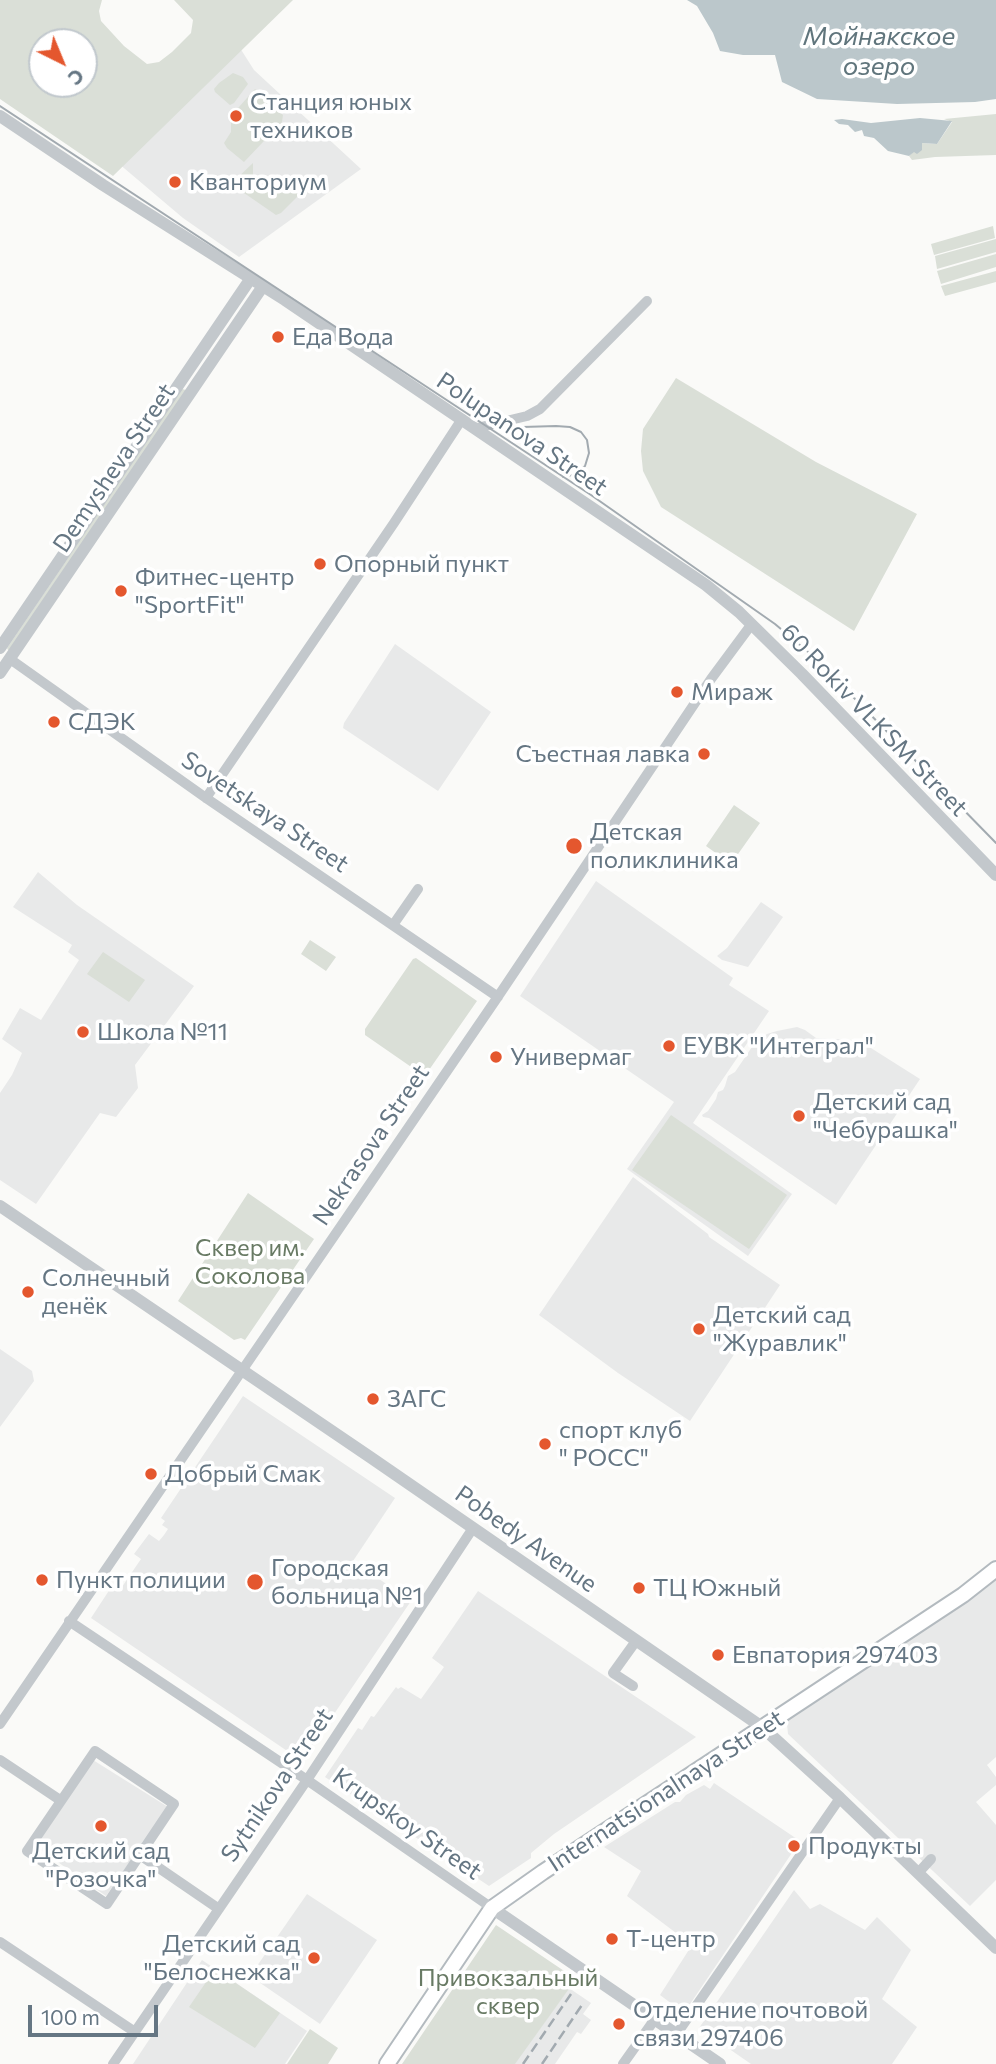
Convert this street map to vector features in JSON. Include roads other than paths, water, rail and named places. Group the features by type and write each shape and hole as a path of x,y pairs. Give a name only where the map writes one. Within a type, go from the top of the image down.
{"main road":[{"name":"Internatsionalnaya Street","path":"387,2064 492,1908 963,1595 996,1569"}],"street":[{"path":"0,116 103,185 251,278"},
{"name":"Polupanova Street","path":"251,278 706,585 751,625"},
{"name":"Demysheva Street","path":"0,673 5,657 188,384 251,278"},
{"name":"Demysheva Street","path":"0,648 188,384 263,286"},
{"path":"477,428 527,416 540,408 647,301"},
{"path":"206,798 462,419"},
{"name":"60 Rokiv VLKSM Street","path":"751,625 802,674 996,875"},
{"name":"Nekrasova Street","path":"0,1724 751,625"},
{"name":"Sovetskaya Street","path":"5,657 498,997"},
{"path":"393,925 418,890"},
{"name":"Pobedy Avenue","path":"0,1206 762,1727 996,1948"},
{"name":"Sytnikova Street","path":"113,2064 307,1780 472,1528"},
{"name":"Krupskoy Street","path":"69,1621 307,1780 720,2064"},
{"path":"633,1686 613,1673 636,1641"},
{"path":"95,1751 174,1804 140,1855 107,1904 27,1851 95,1751"},
{"path":"0,1760 60,1800"},
{"path":"676,2035 839,1798"},
{"path":"140,1855 219,1909"},
{"path":"918,1873 931,1859"},
{"path":"0,1942 135,2032"},
{"path":"623,2064 654,2019"}],"water":[{"name":"Мойнакское озеро","path":"687,0 996,0 996,99 897,104 817,99 782,82 775,55 743,55 720,51 697,6"},
{"path":"920,118 952,121 937,144 922,143 922,150 909,156 888,151 874,138 864,136 862,130 855,132 848,125 834,120 871,123"}],"tram line":[{"path":"0,106 591,495 775,624 814,657 996,843"},
{"path":"489,428 556,426 570,427 581,432 587,440 589,453 585,466 576,474 563,477"}],"railway":[{"path":"523,2064 571,1994"},
{"path":"542,2064 584,2002"}],"place":[{"name":"Станция юных техников","path":"236,116"},
{"name":"Кванториум","path":"175,182"},
{"name":"Еда Вода","path":"278,337"},
{"name":"Опорный пункт","path":"320,564"},
{"name":"Фитнес-центр \"SportFit\"","path":"121,591"},
{"name":"Мираж","path":"677,692"},
{"name":"СДЭК","path":"54,722"},
{"name":"Съестная лавка","path":"704,754"},
{"name":"Детская поликлиника","path":"574,846"},
{"name":"Школа №11","path":"83,1032"},
{"name":"ЕУВК \"Интеграл\"","path":"669,1046"},
{"name":"Универмаг","path":"496,1057"},
{"name":"Детский сад \"Чебурашка\"","path":"799,1116"},
{"name":"Солнечный денёк","path":"28,1292"},
{"name":"Детский сад \"Журавлик\"","path":"699,1329"},
{"name":"ЗАГС","path":"373,1399"},
{"name":"спорт клуб \" РОСС\"","path":"545,1444"},
{"name":"Добрый Смак","path":"151,1474"},
{"name":"Пункт полиции","path":"42,1580"},
{"name":"Городская больница №1","path":"255,1582"},
{"name":"ТЦ Южный","path":"639,1588"},
{"name":"Евпатория 297403","path":"718,1655"},
{"name":"Детский сад \"Розочка\"","path":"101,1826"},
{"name":"Продукты","path":"794,1846"},
{"name":"Т-центр","path":"612,1939"},
{"name":"Детский сад \"Белоснежка\"","path":"314,1958"},
{"name":"Отделение почтовой связи 297406","path":"619,2024"}],"park label":[{"name":"Сквер им. Соколова","path":"250,1262"},
{"name":"Привокзальный сквер","path":"508,1992"}]}
